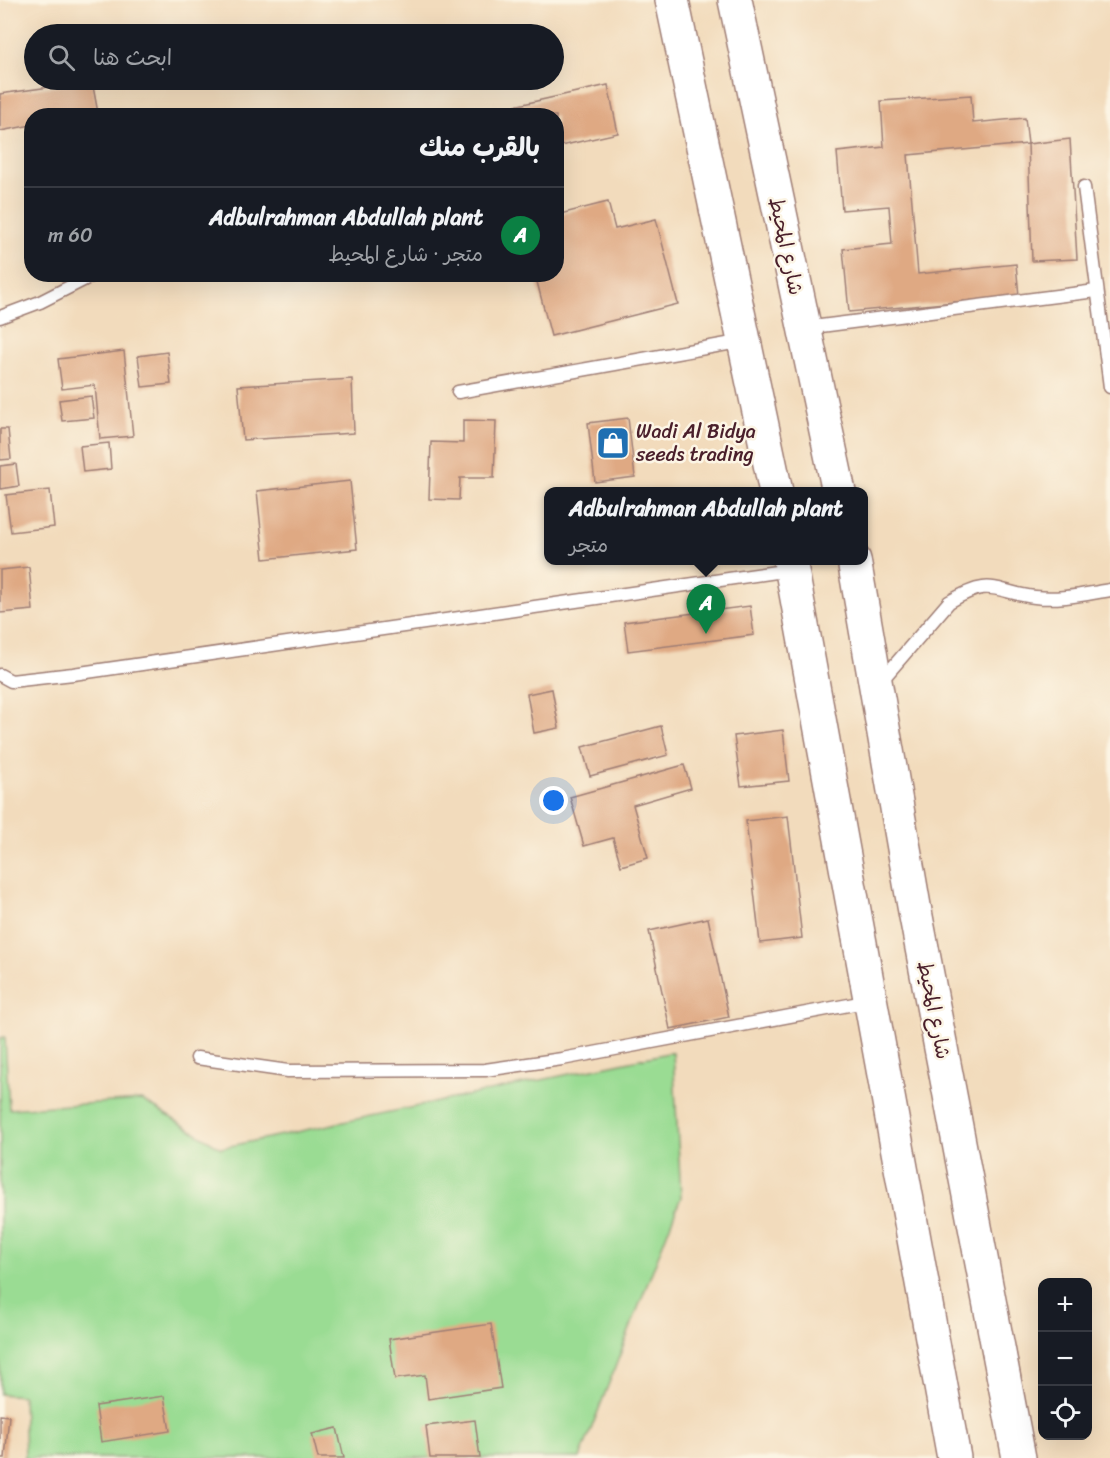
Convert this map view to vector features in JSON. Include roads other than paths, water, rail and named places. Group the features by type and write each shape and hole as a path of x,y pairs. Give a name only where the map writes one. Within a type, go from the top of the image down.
{"highway":[{"path":"672,0 775,487"},
{"name":"شارع المحيط","path":"735,0 838,487"},
{"path":"791,565 954,1458"},
{"name":"شارع المحيط","path":"855,565 914,906 1018,1458"}],"lane":[{"path":"1084,187 1110,387"},
{"path":"0,317 40,302 79,282"},
{"path":"804,328 1096,291"},
{"path":"458,392 745,341"},
{"path":"0,675 11,681 73,674 791,565"},
{"path":"876,686 949,602 964,593 994,586 1034,597 1066,597 1110,590"},
{"path":"197,1058 288,1071 485,1070 562,1059 871,1001"}],"place":[{"name":"Wadi Al Bidya seeds trading","path":"613,443"},
{"name":"Adbulrahman Abdullah plant","path":"706,634"}]}
